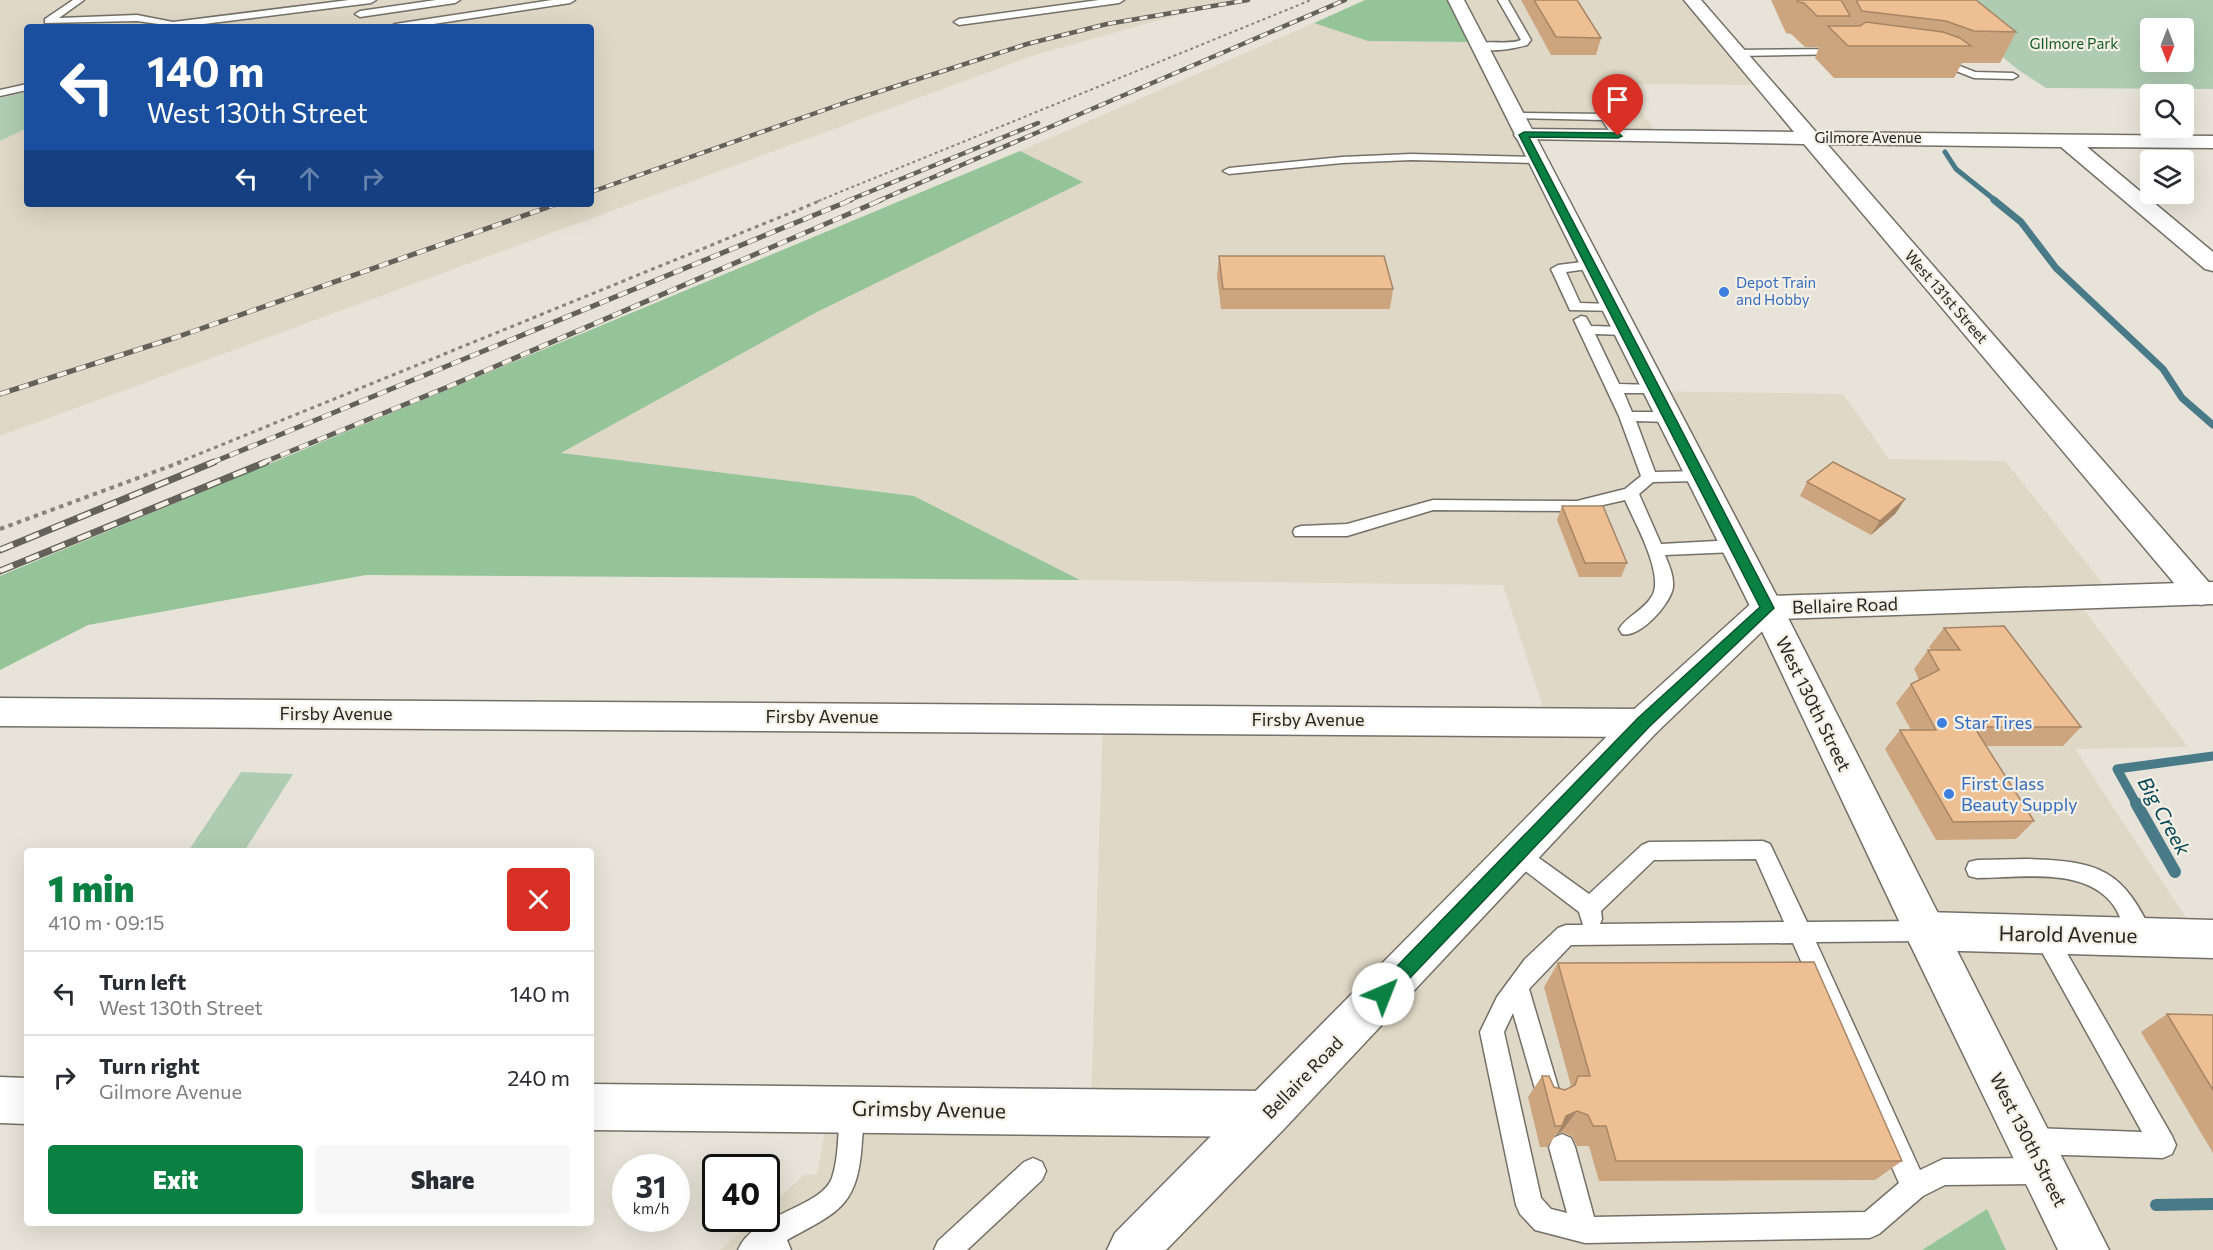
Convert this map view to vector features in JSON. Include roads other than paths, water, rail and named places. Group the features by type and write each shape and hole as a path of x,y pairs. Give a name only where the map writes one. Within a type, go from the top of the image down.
{"street":[{"name":"West 130th Street","path":"1456,0 1767,608 1924,931 2084,1250"},
{"name":"West 131st Street","path":"1692,0 2207,593"},
{"name":"Gilmore Avenue","path":"1519,126 1618,136 2213,142"},
{"path":"2066,140 2213,264"},
{"name":"Bellaire Road","path":"1132,1250 1267,1114 1643,723 1767,608 2207,593"},
{"name":"Firsby Avenue","path":"0,712 1643,723"},
{"name":"Harold Avenue","path":"1924,931 2213,939"},
{"path":"0,1100 24,1101"},
{"name":"Grimsby Avenue","path":"594,1107 1267,1114"}],"lane":[{"path":"79,0 48,21 137,18 168,24"},
{"path":"181,24 371,0"},
{"path":"360,14 455,0"},
{"path":"414,24 570,0"},
{"path":"959,22 1119,0"},
{"path":"1479,46 1513,46 1524,43 1526,40 1503,0"},
{"path":"357,2 362,24"},
{"path":"235,24 254,15"},
{"path":"1737,53 1846,51 1846,44"},
{"path":"1930,58 1974,75 2013,76"},
{"path":"0,93 24,88"},
{"path":"1229,171 1342,160 1411,157 1537,160"},
{"path":"1590,265 1558,269 1627,416 1649,477"},
{"path":"1575,307 1619,319"},
{"path":"1586,330 1619,319"},
{"path":"1614,388 1654,389"},
{"path":"1627,416 1669,417"},
{"path":"1301,532 1347,530 1433,505 1577,506 1630,493 1649,477 1699,476"},
{"path":"1628,629 1657,605 1665,589 1664,571 1630,493"},
{"path":"1655,550 1735,546"},
{"path":"1590,907 1648,851 1763,850 1802,932 1914,1187"},
{"path":"1518,854 1590,907 1592,933"},
{"path":"1977,869 2070,870 2092,875 2109,885 2115,892 2143,937"},
{"path":"1924,931 1566,935 1546,952 1517,988 1500,1013 1492,1032 1529,1205 1544,1221 1585,1230 1870,1224 1914,1187 1942,1172 2036,1156 2163,1145 2044,936"},
{"path":"1517,988 1549,1097"},
{"path":"766,1245 791,1224 839,1193 845,1175 852,1110"},
{"path":"1562,1147 1585,1230"},
{"path":"947,1250 1033,1171"}],"waterway":[{"path":"1945,152 1956,169 1996,201"},
{"path":"1994,200 2021,222 2056,268 2163,369 2182,398 2213,425"},
{"name":"Big Creek","path":"2137,805 2117,769 2213,756"},
{"name":"Big Creek","path":"2136,803 2175,872"},
{"path":"2156,1205 2213,1204"}],"railway":[{"path":"594,191 847,102 1027,44 1107,24 1248,0"},
{"path":"878,201 1345,0"},
{"path":"847,201 1038,123"},
{"path":"211,463 851,200"},
{"path":"262,463 450,386 881,200"},
{"path":"0,394 177,337 548,207"},
{"path":"0,550 214,462"},
{"path":"0,571 266,462"}],"place":[{"name":"Depot Train and Hobby","path":"1724,292"},
{"name":"Star Tires","path":"1942,723"},
{"name":"First Class Beauty Supply","path":"1949,794"}],"park label":[{"name":"GIlmore Park","path":"2074,44"}]}
